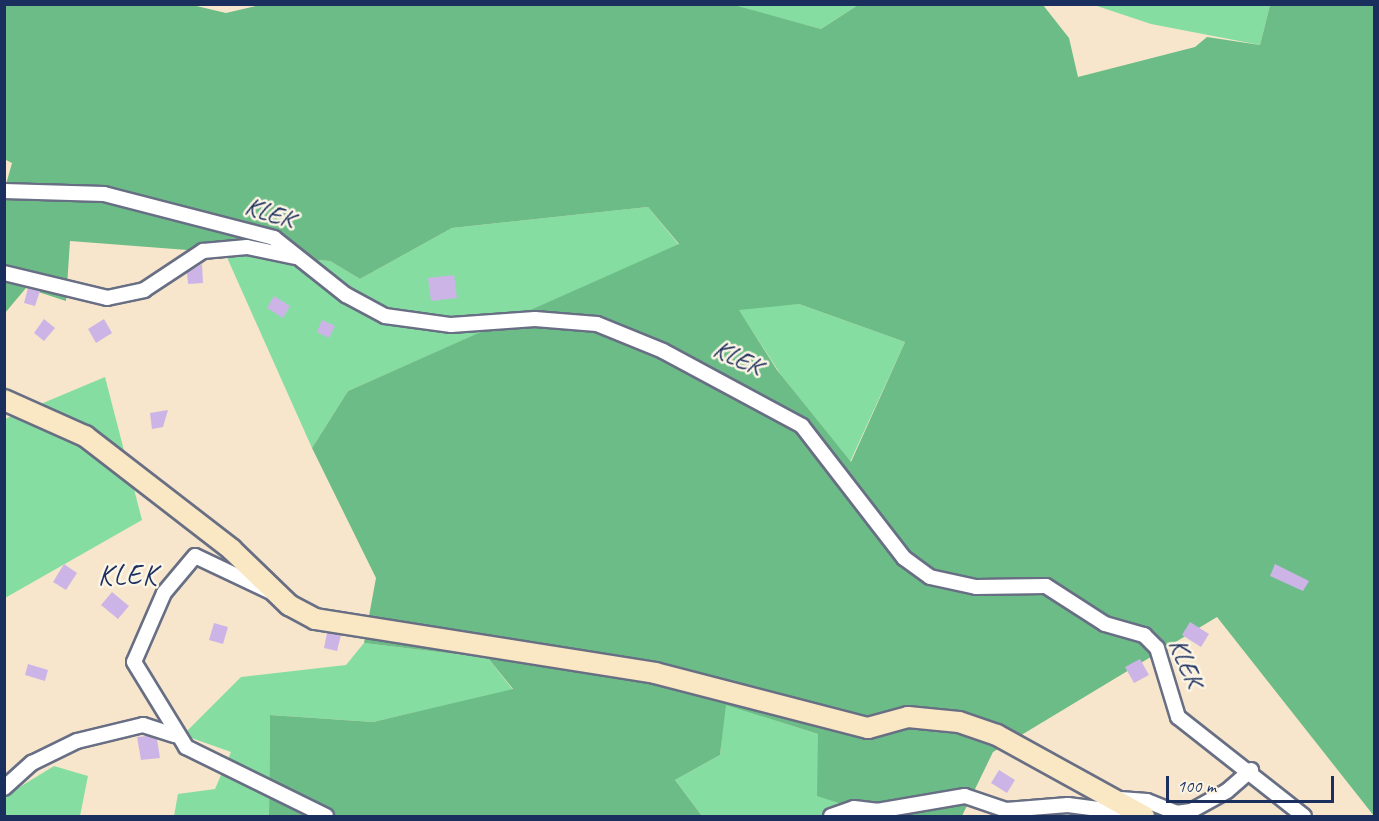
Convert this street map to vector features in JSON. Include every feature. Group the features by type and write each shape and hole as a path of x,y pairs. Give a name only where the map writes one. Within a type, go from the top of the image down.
{"street":[{"name":"KLEK","path":"4,191 126,199 274,238 314,266 346,294 385,316 452,325 535,319 597,324 762,401 814,436 899,551 930,577 966,586 1046,586 1105,624 1144,635 1156,648 1178,717 1251,770 1304,816"},
{"path":"4,273 106,298 144,290 193,255 222,247 273,250 314,266"},
{"path":"4,400 85,436 231,549 276,594 303,614 329,623 655,673 860,727 908,717 951,720 997,735 1119,799 1143,815"},
{"path":"276,594 243,582 202,556 189,558 174,574 134,662 186,747 326,816"},
{"path":"4,788 32,763 77,741 142,725 179,738"},
{"path":"1119,799 1147,801 1176,813 1191,810 1227,791 1251,770"},
{"path":"831,816 854,808 877,811 965,796 1006,810 1068,805 1143,815"}],"green space":[{"path":"188,4 226,13 264,4 730,4 821,29 858,5 1043,5 1069,38 1078,77 1195,47 1207,37 1260,45 1270,5 1374,5 1374,816 1217,617 993,752 962,816 880,816 817,796 818,734 726,705 720,755 675,780 702,816 269,816 270,715 373,722 513,689 488,658 364,643 376,578 312,448 348,391 679,244 648,207 452,228 360,279 330,261 70,241 66,301 26,288 5,313 5,188 12,163 4,159 5,5","holes":["799,304 905,342 851,462 777,370 739,310"]},
{"path":"730,5 858,5 821,29"},
{"path":"1094,5 1270,5 1260,45 1151,24"},
{"path":"648,207 679,245 348,391 312,448 225,253 330,261 360,279 452,228"},
{"path":"799,304 905,342 850,462 781,375 736,306"},
{"path":"105,377 142,520 5,598 5,419"},
{"path":"364,643 488,658 513,690 373,722 270,715 269,816 174,816 178,794 215,789 231,752 183,735 241,677 346,665"},
{"path":"725,704 818,734 880,816 702,816 675,780 720,755"},
{"path":"54,766 88,776 80,816 5,816 5,796"}],"building":[{"path":"202,264 203,283 188,284 187,273"},
{"path":"454,275 457,298 431,301 428,278"},
{"path":"28,288 40,291 35,306 24,303"},
{"path":"274,296 290,306 283,318 267,308"},
{"path":"44,319 55,328 44,341 34,333"},
{"path":"104,319 112,333 96,343 88,329"},
{"path":"322,320 335,326 329,338 317,332"},
{"path":"168,410 163,427 152,429 150,413"},
{"path":"64,564 77,573 66,590 53,582"},
{"path":"1275,564 1309,581 1303,591 1270,576"},
{"path":"112,592 129,606 118,619 101,605"},
{"path":"1190,622 1209,634 1201,647 1182,635"},
{"path":"214,623 228,627 223,644 209,640"},
{"path":"327,633 341,635 337,651 324,648"},
{"path":"1140,659 1149,675 1134,683 1125,667"},
{"path":"28,664 48,670 45,681 25,675"},
{"path":"147,736 157,739 160,758 141,760 137,737"},
{"path":"999,770 1015,780 1007,793 991,783"}],"district":[{"name":"KLEK","path":"128,575"}]}
